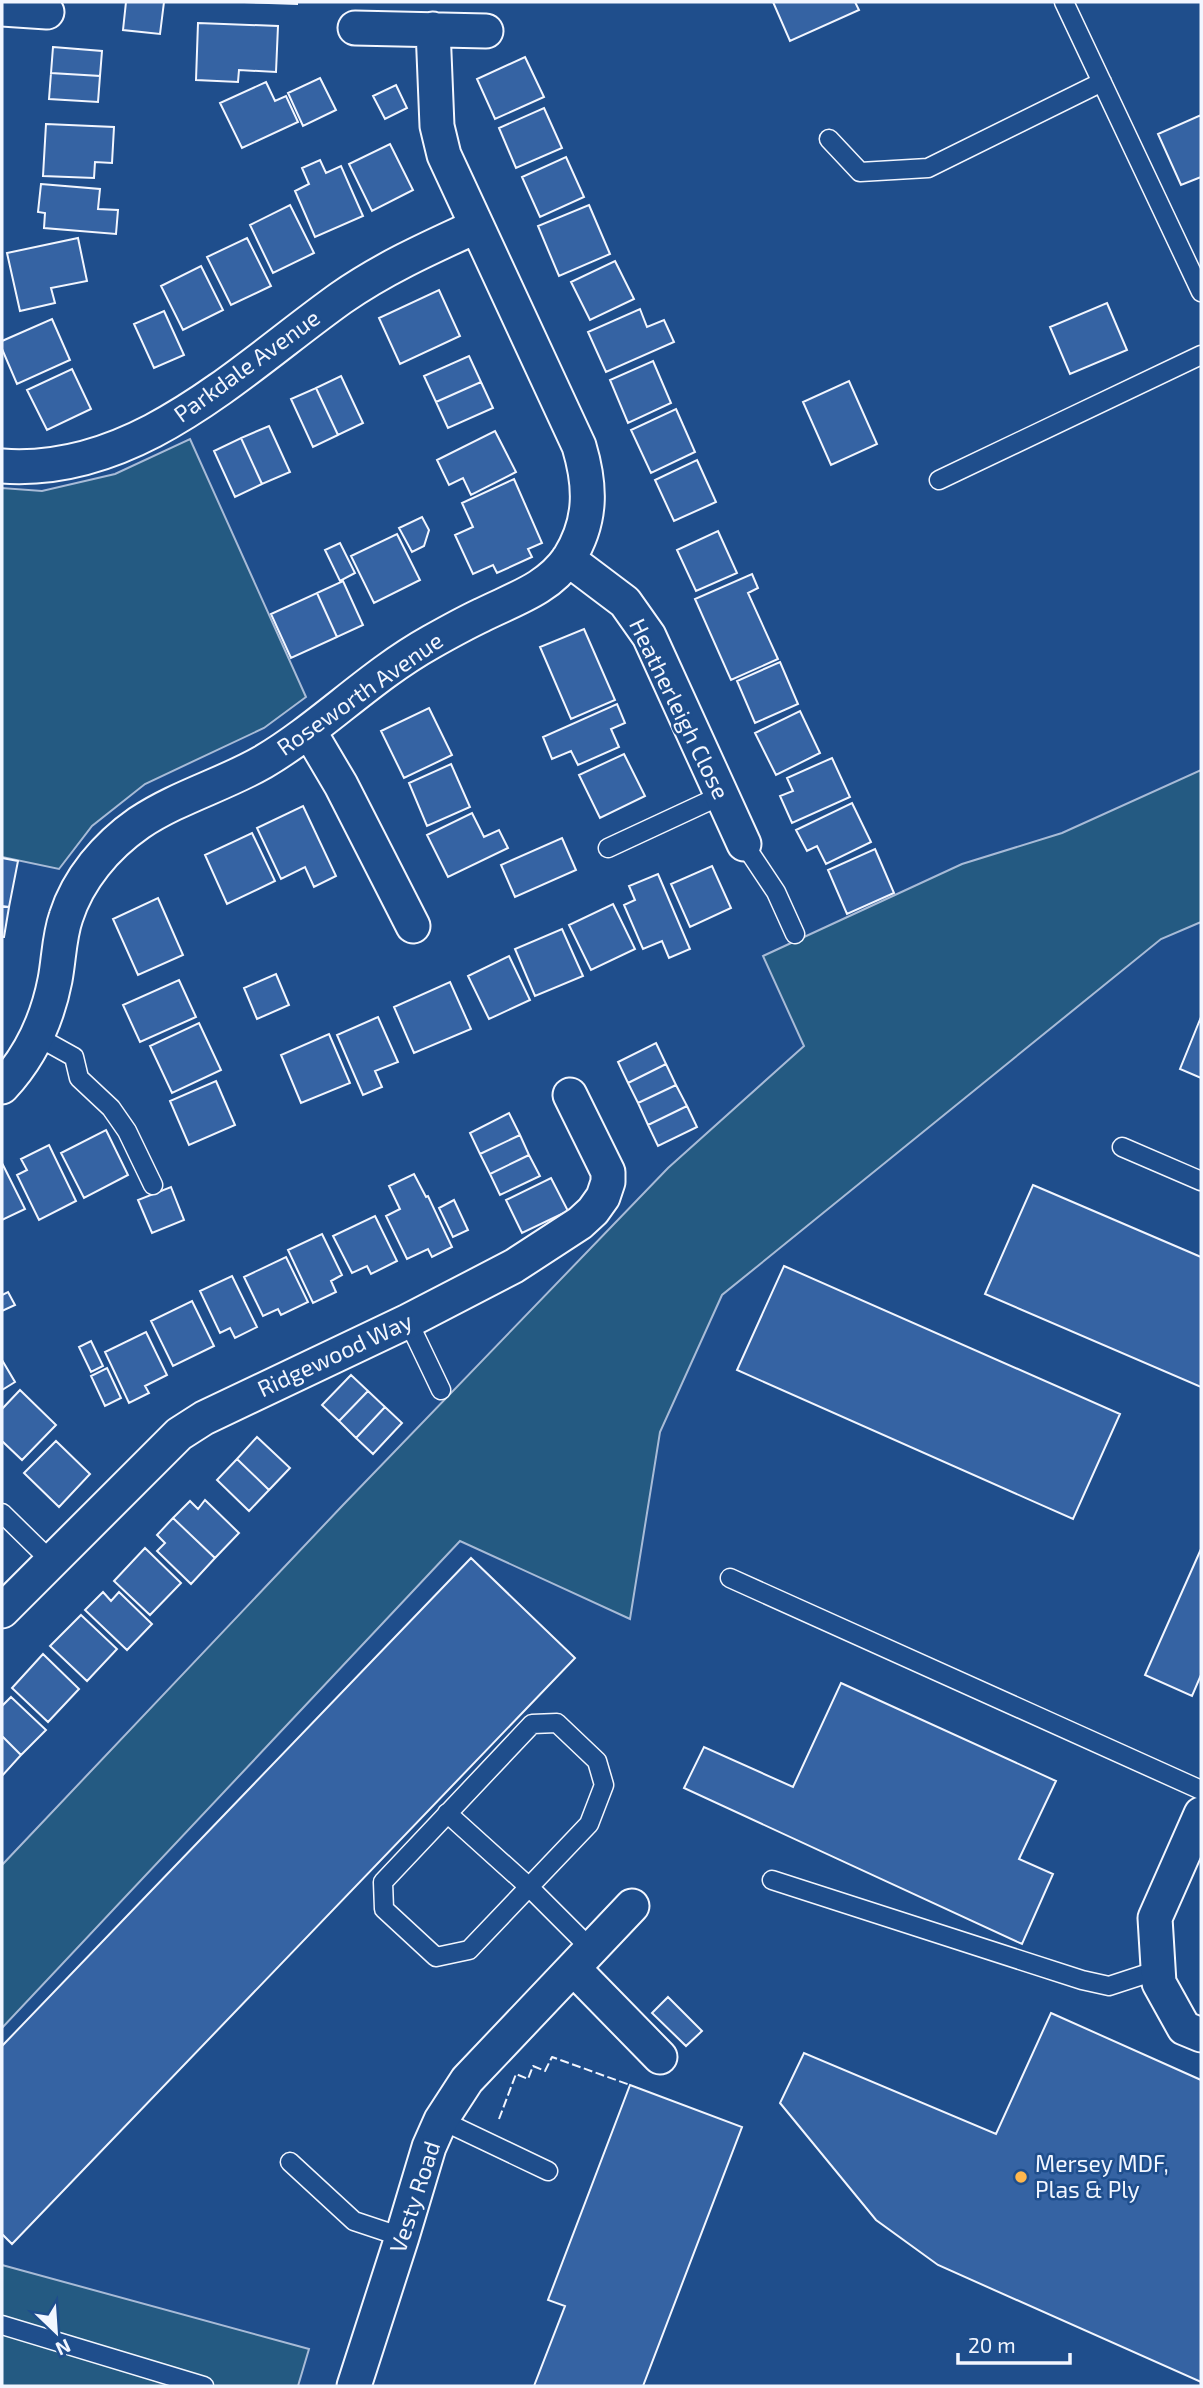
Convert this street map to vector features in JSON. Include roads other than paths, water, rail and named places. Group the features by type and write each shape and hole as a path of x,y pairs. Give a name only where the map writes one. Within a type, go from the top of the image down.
{"street":[{"path":"2,9 47,12"},
{"path":"355,28 486,31"},
{"name":"Roseworth Avenue","path":"2,1087 15,1073 38,1037 55,982 65,919 75,894 93,865 122,837 163,808 262,763 309,731 400,661 481,615 527,595 551,579 568,559 582,533 589,493 579,446 444,155 437,126 433,29"},
{"name":"Parkdale Avenue","path":"2,466 64,462 111,449 151,432 192,408 343,296 386,270 477,226"},
{"name":"Heatherleigh Close","path":"568,559 625,602 649,636 744,844"},
{"path":"309,731 341,785 413,926"},
{"name":"Ridgewood Way","path":"2,1611 179,1434 204,1418 408,1321 514,1266 580,1223 603,1197 608,1172 570,1094"},
{"path":"1201,1814 1155,1918 1158,1983 1184,2028 1201,2035"},
{"name":"Vesty Road","path":"354,2386 429,2147 442,2120 467,2080 632,1906"},
{"path":"583,1959 660,2057"}],"lane":[{"path":"1064,2 1201,292"},
{"path":"829,139 860,172 928,168 1102,82"},
{"path":"939,480 1201,355"},
{"path":"608,848 722,795"},
{"path":"744,844 776,892 795,934"},
{"path":"38,1037 74,1057 79,1078 111,1108 127,1131 153,1185"},
{"path":"1122,1147 1201,1181"},
{"path":"408,1321 441,1390"},
{"path":"2,1513 51,1561"},
{"path":"730,1578 1201,1790"},
{"path":"557,1723 597,1761 604,1785 589,1824 528,1886 469,1950 436,1957 384,1909 383,1882 447,1813 532,1724 557,1723"},
{"path":"447,1813 528,1886 583,1959"},
{"path":"772,1880 1082,1980 1109,1986 1158,1970"},
{"path":"442,2120 548,2171"},
{"path":"290,2162 354,2221 402,2237"},
{"path":"2,2325 204,2386"}],"place":[{"name":"Mersey MDF, Plas & Ply","path":"1021,2177"}]}
